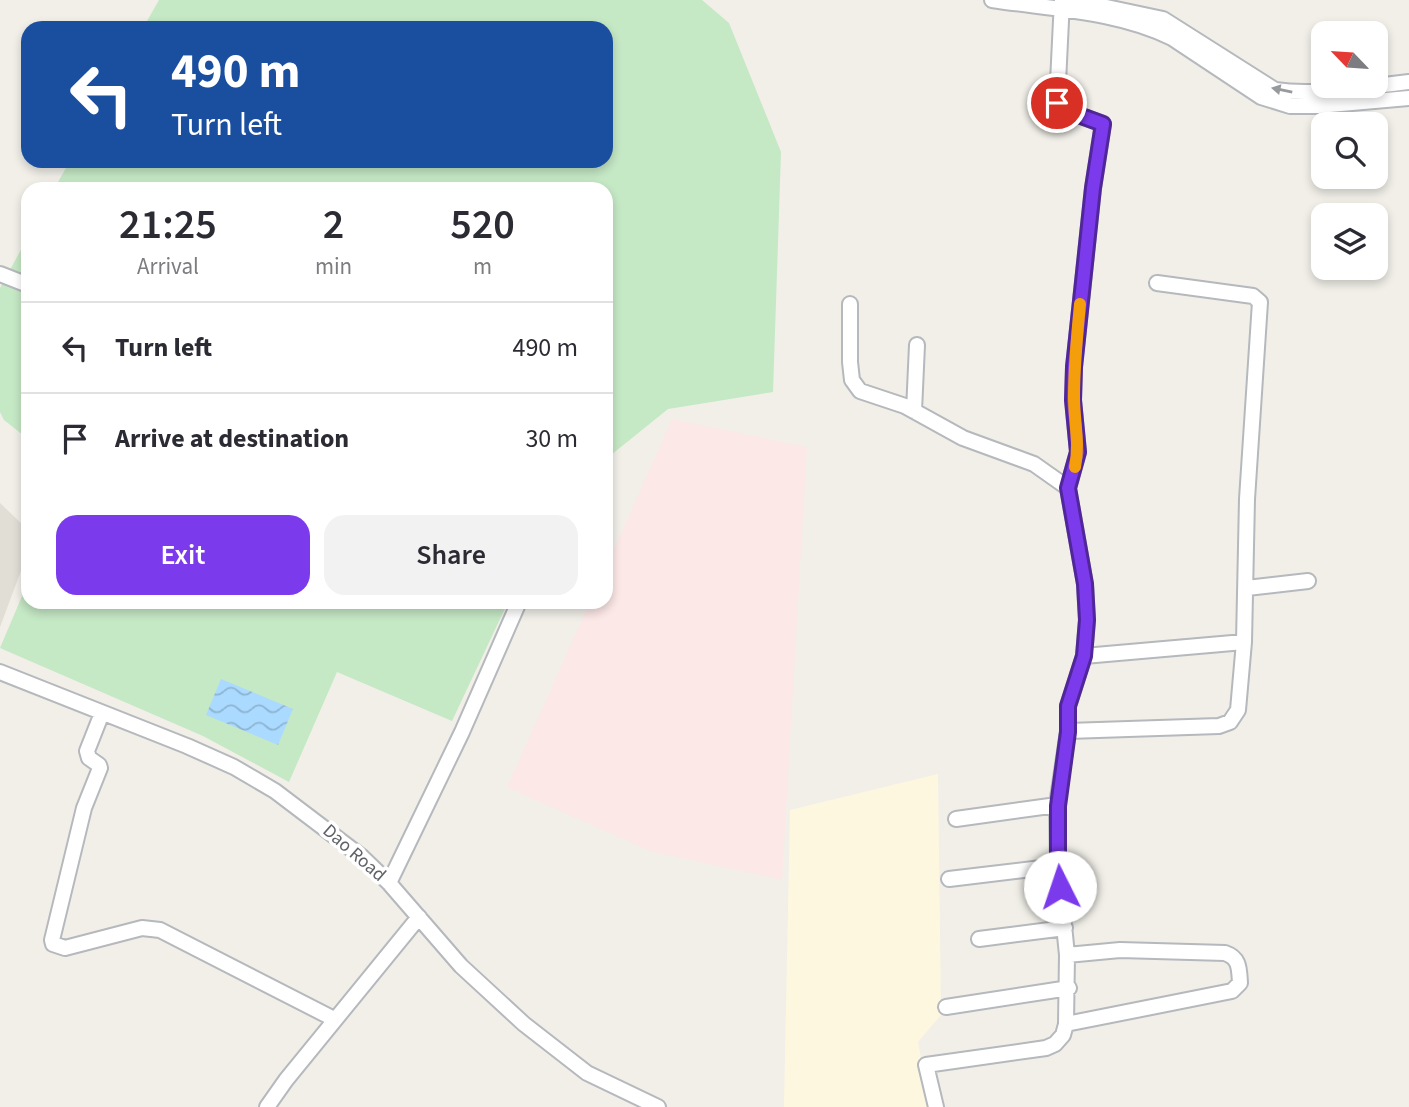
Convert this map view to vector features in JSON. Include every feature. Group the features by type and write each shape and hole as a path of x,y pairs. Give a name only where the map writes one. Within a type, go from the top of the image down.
{"street":[{"path":"992,0 1062,5 1157,30 1261,97 1290,106 1409,98"},
{"path":"1073,0 1163,19 1275,90 1311,92"},
{"path":"936,1107 926,1065 1046,1048 1055,1044 1063,1035 1066,1024 1069,988 1058,866 1058,806 1068,732 1069,700 1084,656 1087,620 1085,584 1068,488 1078,452 1073,400 1074,367 1091,201 1103,124 1065,110 1057,103 1062,5"},
{"path":"1388,84 1409,82"},
{"path":"0,275 21,282"},
{"path":"1068,732 1219,726 1230,722 1238,710 1247,588 1247,499 1260,302 1253,296 1157,283"},
{"path":"850,304 852,380 860,391 914,411 963,438 1034,464 1068,488"},
{"path":"914,411 917,345"},
{"path":"1247,588 1308,581"},
{"path":"389,883 462,732 516,609"},
{"path":"1084,656 1244,642"},
{"name":"Dao Road","path":"0,672 211,757 275,791 334,834 389,883 461,966 559,1053 587,1073 658,1107"},
{"path":"102,713 87,751 89,758 100,768 84,808 53,944 65,948 142,928 160,930 334,1019"},
{"path":"956,820 1058,806"},
{"path":"949,878 1058,866"},
{"path":"267,1107 334,1019 419,917"},
{"path":"979,939 1065,928"},
{"path":"1066,1024 1232,992 1240,983 1238,963 1232,955 1225,953 1120,950 1067,955"},
{"path":"946,1007 1069,988"}],"shaded area":[{"path":"672,419 807,447 782,880 650,851 507,787 587,609 613,609 613,551"},
{"path":"0,503 21,523 21,571 0,627"},
{"path":"938,774 941,1015 918,1042 930,1107 784,1107 790,810"}],"green space":[{"path":"159,0 702,0 729,23 781,152 773,392 668,409 613,453 613,182 58,182 66,168 613,168 613,21 147,21"},
{"path":"21,250 21,433 4,420 0,412 0,288"},
{"path":"21,598 21,609 505,609 452,721 337,672 289,782 203,736 0,648"}],"water":[{"path":"221,679 293,709 278,745 206,715"}],"slow traffic":[{"path":"1075,467 1078,452 1073,400 1074,367 1080,304"}],"route":[{"path":"1057,103 1065,110 1103,124 1093,188 1074,367 1073,400 1078,452 1068,488 1085,584 1087,620 1081,671 1068,706 1068,732 1058,806 1060,887"}]}
